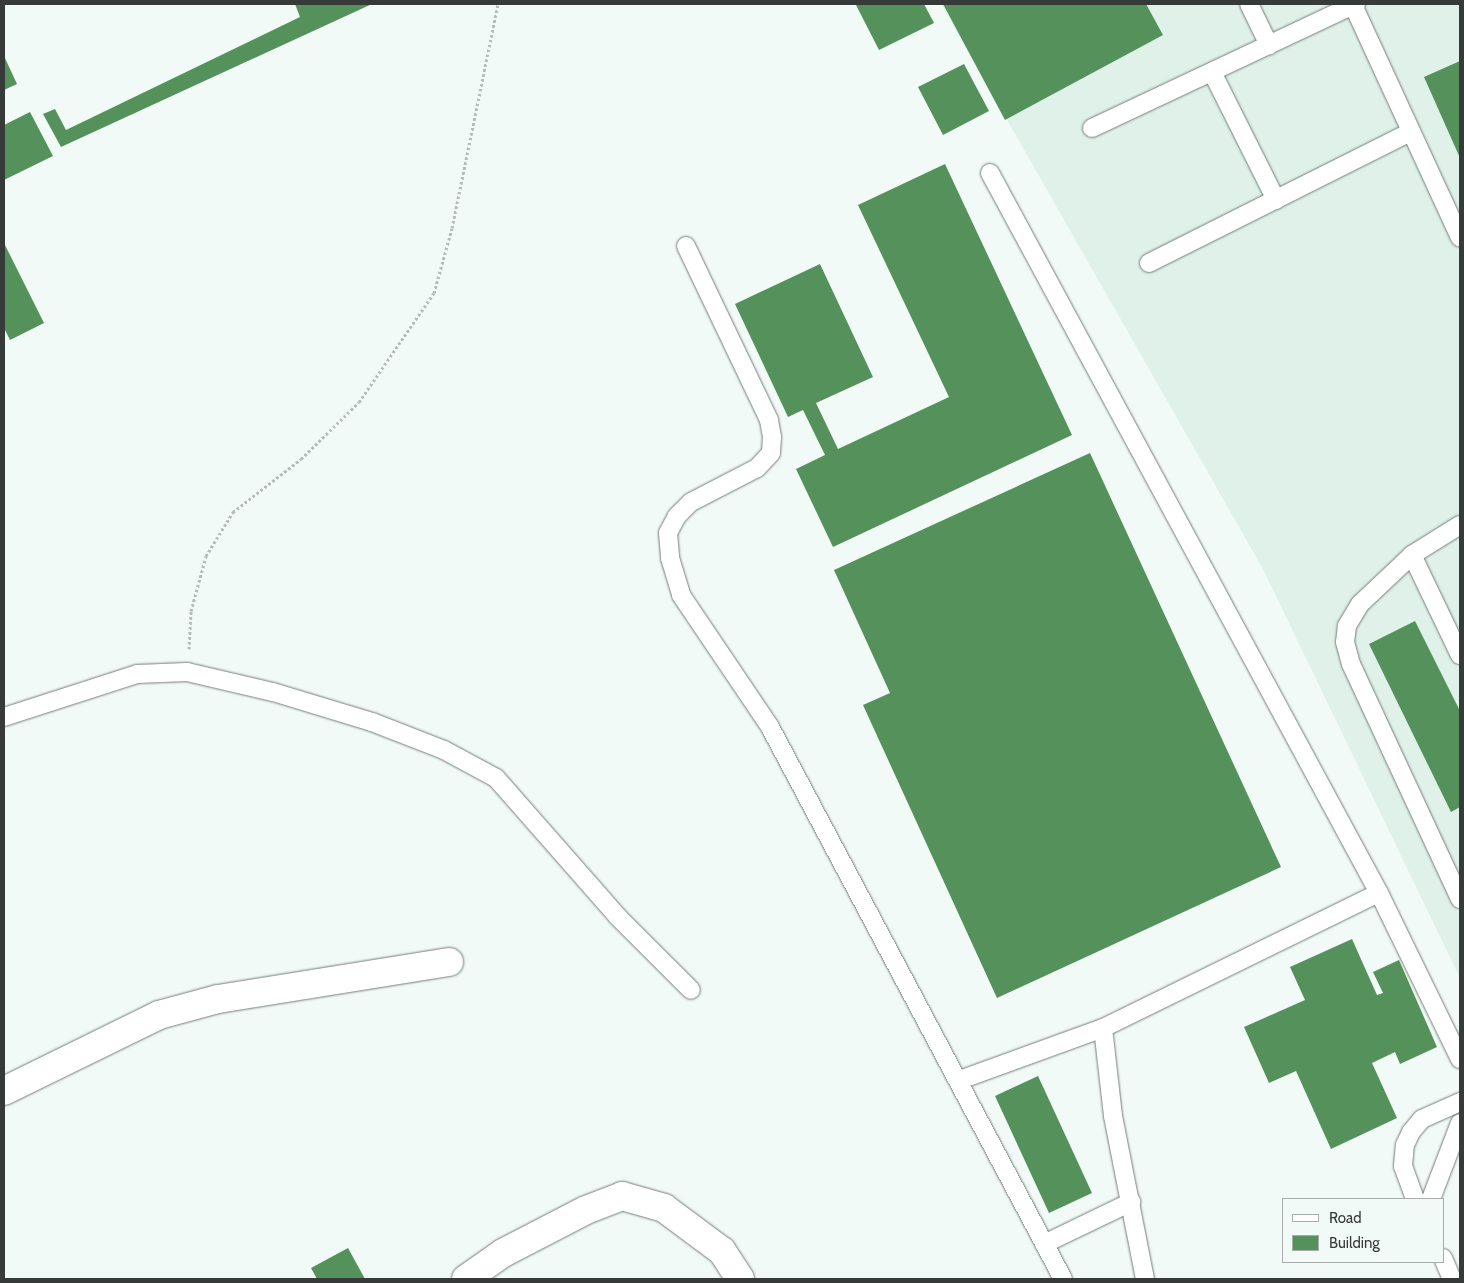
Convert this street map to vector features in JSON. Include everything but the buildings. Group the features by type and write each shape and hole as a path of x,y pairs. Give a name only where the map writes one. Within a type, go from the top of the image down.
{"street":[{"path":"4,1091 159,1015 218,999 449,962"},
{"path":"466,1279 503,1253 586,1210 622,1196 664,1208 722,1251 740,1279"}],"lane":[{"path":"1249,4 1269,45"},
{"path":"1092,128 1354,4 1460,238"},
{"path":"1212,72 1276,200"},
{"path":"1149,263 1411,132"},
{"path":"990,173 1379,893 1460,1059"},
{"path":"686,246 768,420 772,437 771,453 757,468 691,502 677,516 668,534 670,558 681,595 770,727 960,1080 1063,1279"},
{"path":"1460,525 1412,555 1360,604 1347,626 1345,642 1351,664 1460,899"},
{"path":"1412,555 1460,655"},
{"path":"4,718 136,674 187,672 273,692 372,722 444,750 496,778 618,917 691,990"},
{"path":"960,1080 1103,1028 1379,893"},
{"path":"1103,1028 1113,1116 1145,1279"},
{"path":"1415,1198 1403,1166 1408,1138 1422,1119 1460,1102"},
{"path":"1431,1198 1460,1123"},
{"path":"1044,1244 1131,1202"},
{"path":"1444,1260 1452,1279"}],"path":[{"path":"187,672 191,611 206,556 233,512 319,443 359,402 434,293 452,228 498,4"}],"shaded area":[{"path":"941,4 1460,4 1460,978 1263,569"}]}
